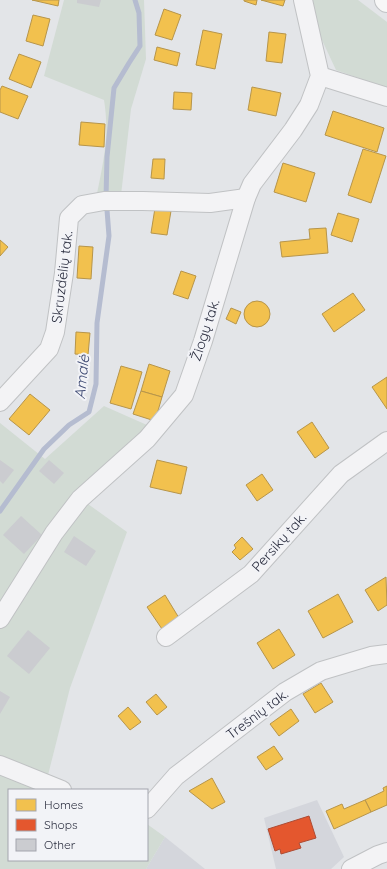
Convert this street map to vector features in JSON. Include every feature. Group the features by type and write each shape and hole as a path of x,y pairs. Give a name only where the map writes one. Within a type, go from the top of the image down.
{"street":[{"path":"303,0 320,76 387,97"},
{"name":"Žiogų tak.","path":"0,619 54,534 80,499 147,439 184,395 203,342 246,198 252,184 293,130 309,105 320,76"},
{"name":"Skruzdėlių tak.","path":"0,402 48,349 55,332 64,273 69,218 82,205 104,201 210,203 246,198"},
{"name":"Persikų tak.","path":"166,637 251,574 342,474 387,442"},
{"name":"Trešnių tak.","path":"148,807 176,776 285,692 321,671 371,656 387,654"},
{"path":"0,765 60,789"},
{"path":"351,869 387,852"}],"shaded area":[{"path":"64,0 144,0 146,59 131,109 121,195 96,199 106,138 106,113 104,100 44,76"},
{"path":"310,0 358,0 387,22 387,88 336,70 321,38"},
{"path":"104,406 156,429 81,499 127,532 70,688 46,783 60,789 8,789 8,861 148,861 148,825 165,837 146,869 0,869 0,423 45,459"},
{"path":"317,800 344,857 331,869 276,869 264,818"},
{"path":"165,837 205,869 146,869"}],"building: Homes":[{"path":"32,0 59,0 58,6"},
{"path":"257,0 256,5 244,1"},
{"path":"261,0 285,0 283,6"},
{"path":"164,9 181,15 172,40 155,35"},
{"path":"33,15 50,19 43,46 26,41"},
{"path":"203,30 222,34 215,69 196,65"},
{"path":"269,32 286,34 282,63 266,61"},
{"path":"157,47 180,53 177,66 154,60"},
{"path":"19,54 41,62 31,88 9,79"},
{"path":"2,86 28,96 18,119 0,112 0,90"},
{"path":"252,87 281,93 276,116 248,110"},
{"path":"174,92 192,93 191,110 173,109"},
{"path":"333,111 384,128 377,152 325,135"},
{"path":"81,122 105,124 104,147 79,145"},
{"path":"363,149 386,156 371,203 348,195"},
{"path":"153,159 165,159 164,179 151,178"},
{"path":"283,163 315,173 306,202 274,192"},
{"path":"155,208 171,211 167,235 151,233"},
{"path":"338,213 359,219 352,242 331,235"},
{"path":"326,228 328,253 282,257 280,242 310,239 309,229"},
{"path":"0,240 8,247 0,256"},
{"path":"79,246 93,247 91,279 77,278"},
{"path":"181,271 196,276 188,299 173,294"},
{"path":"353,293 365,310 334,332 322,314"},
{"path":"257,301 266,305 270,314 266,323 257,327 248,323 244,314 248,305"},
{"path":"231,308 241,312 236,324 226,319"},
{"path":"76,332 90,333 88,355 75,354"},
{"path":"149,364 170,371 162,397 141,391"},
{"path":"121,366 142,372 131,409 110,403"},
{"path":"387,377 387,409 372,387"},
{"path":"141,391 162,397 155,421 133,414"},
{"path":"30,394 50,410 29,435 9,419"},
{"path":"312,422 329,448 315,458 297,432"},
{"path":"157,460 187,467 181,494 150,487"},
{"path":"262,474 273,490 257,501 246,485"},
{"path":"242,537 253,549 240,560 232,552 236,548 234,545"},
{"path":"386,577 387,605 378,611 365,590"},
{"path":"338,594 353,622 323,638 308,611"},
{"path":"165,595 179,618 162,629 147,607"},
{"path":"279,629 295,655 273,669 257,643"},
{"path":"321,683 333,702 315,713 303,694"},
{"path":"156,694 167,707 157,715 146,702"},
{"path":"128,707 141,722 130,730 118,716"},
{"path":"291,709 299,721 279,736 270,724"},
{"path":"274,746 283,759 266,770 257,757"},
{"path":"212,778 225,802 212,809 189,791"},
{"path":"387,786 387,805 371,812 365,800 384,791 383,788"},
{"path":"365,800 371,812 334,829 326,811 342,804 344,809"}],"building: Shops":[{"path":"309,816 316,838 299,843 301,848 281,854 280,849 275,851 268,829"}],"building: Other":[{"path":"77,0 101,0 99,7 77,3"},
{"path":"0,460 14,470 3,484 0,481"},
{"path":"49,460 64,473 54,484 39,471"},
{"path":"21,516 42,535 24,554 3,535"},
{"path":"74,536 96,551 86,566 64,552"},
{"path":"28,630 50,648 29,674 7,656"},
{"path":"0,691 10,697 0,714"}],"waterway":[{"name":"Amalė","path":"106,198 107,157 114,88 140,46 139,13 135,0"},
{"name":"Amalė","path":"0,511 44,449 69,425 89,412 96,384 97,323 109,236 107,210"}]}
